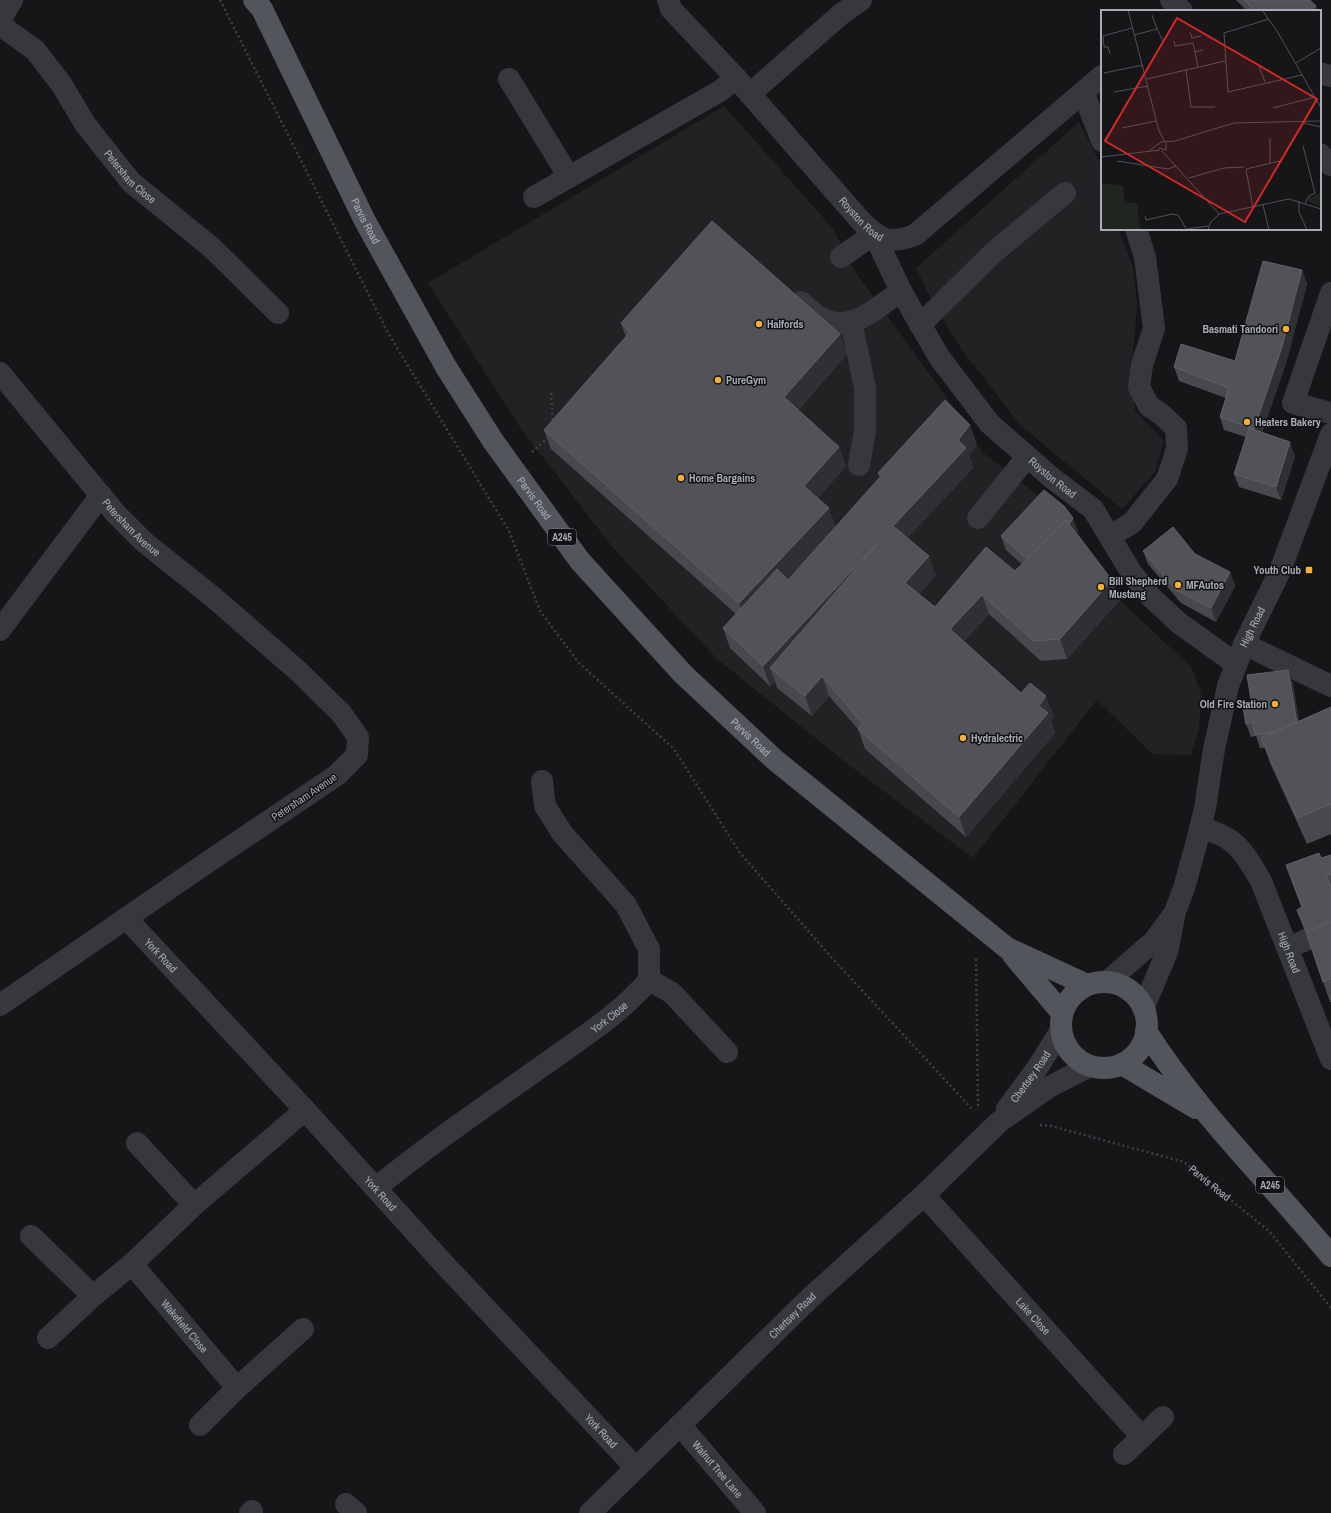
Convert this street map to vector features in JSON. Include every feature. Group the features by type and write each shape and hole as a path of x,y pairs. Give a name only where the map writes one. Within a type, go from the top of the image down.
{"main road":[{"name":"Parvis Road","path":"259,3 365,222 446,366 493,441 580,561 683,674 775,760 1007,948 1062,1022"},
{"name":"Parvis Road","path":"1007,948 1097,984"},
{"path":"1097,984 1119,985 1129,990 1138,999 1143,1009 1146,1031 1142,1045 1134,1056 1122,1064 1112,1067 1101,1068 1090,1066 1079,1060 1070,1052 1064,1042 1062,1022 1068,1001 1076,992 1097,984"},
{"name":"A245","path":"1146,1031 1164,1060 1208,1114 1331,1256"},
{"name":"A245","path":"1122,1064 1208,1114"}],"street":[{"path":"0,20 12,0"},
{"path":"534,197 720,91 743,86 861,0"},
{"name":"Royston Road","path":"670,4 874,234 920,325 939,357 974,406 990,424 1027,457 1093,509 1131,572 1152,597 1180,623 1236,664"},
{"name":"Petersham Close","path":"0,25 35,50 62,85 85,124 131,182 211,247 278,313"},
{"path":"1321,73 1331,76"},
{"name":"Royston Road","path":"874,234 888,240 899,241 915,235 1101,77"},
{"path":"509,79 569,177"},
{"path":"1083,92 1101,138"},
{"path":"1321,155 1331,165"},
{"path":"920,325 993,253 1065,193"},
{"path":"1110,536 1132,523 1168,479 1177,449 1176,428 1149,406 1139,387 1142,365 1154,328 1145,257 1136,230"},
{"path":"842,257 874,234"},
{"path":"788,290 823,320 842,325 876,308 901,290"},
{"path":"1331,293 1293,403 1331,413"},
{"path":"851,321 865,388 865,431 859,464"},
{"name":"Petersham Avenue","path":"0,373 116,514 144,542 213,597 297,670 341,713 358,737 357,755 337,775 0,1005"},
{"name":"High Road","path":"1143,1009 1167,952 1175,912 1184,888 1200,828 1221,713 1228,686 1244,644 1280,571 1331,434"},
{"path":"978,518 1027,457"},
{"name":"Petersham Avenue","path":"0,630 101,495"},
{"path":"1244,644 1331,686"},
{"path":"542,781 544,806 562,833 626,905 649,949 649,980 672,993 727,1052"},
{"name":"High Road","path":"1200,828 1217,832 1230,838 1248,859 1261,881 1331,1059"},
{"name":"High Road","path":"1097,984 1154,941 1175,912"},
{"name":"York Road","path":"126,918 305,1110 445,1265 636,1468"},
{"path":"1288,948 1308,940"},
{"name":"York Close","path":"376,1188 411,1160 598,1026 636,996 649,980"},
{"name":"Chertsey Road","path":"999,1122 1038,1067 1062,1022"},
{"name":"Chertsey Road","path":"590,1513 810,1298 924,1195 999,1122 1049,1087 1090,1066"},
{"path":"48,1338 93,1296 132,1264 194,1205 305,1110"},
{"path":"137,1143 194,1205"},
{"name":"Lake Close","path":"924,1195 1142,1437"},
{"path":"30,1236 93,1296"},
{"name":"Wakefield Close","path":"132,1264 237,1388"},
{"path":"200,1425 237,1388 303,1329"},
{"path":"1124,1454 1163,1417"},
{"name":"Walnut Tree Lane","path":"680,1425 755,1513"}],"path":[{"path":"551,393 553,427"},
{"path":"512,468 554,433"},
{"path":"976,959 978,1108"},
{"name":"Parvis Road","path":"1036,1127 1041,1125 1051,1126 1184,1162 1269,1231 1331,1308"}],"shaded area":[{"path":"724,106 834,230 854,270 949,401 982,452 1069,519 1105,571 1120,600 1192,668 1201,693 1199,729 1191,755 1152,754 1097,700 973,858 849,765 716,658 614,549 521,429 428,283"},
{"path":"1079,122 1101,165 1101,230 1118,230 1133,267 1137,304 1132,369 1135,411 1164,441 1155,472 1122,509 1021,426 962,350 936,309 916,268"}],"building":[{"path":"1244,0 1310,0 1316,6 1313,10 1254,10"},
{"path":"712,221 840,334 784,397 839,447 804,486 829,508 739,603 544,430 630,332 621,323"},
{"path":"1263,261 1302,270 1282,347 1254,429 1220,417 1229,388 1174,367 1181,344 1235,361"},
{"path":"945,400 970,425 958,440 966,448 893,526 929,556 905,583 935,607 986,547 1015,571 1066,520 1112,580 1060,639 1034,641 982,595 950,629 1021,693 1030,683 1046,696 1039,706 1048,713 959,817 858,729 863,724 822,676 805,696 770,668 877,544 763,666 723,628 777,569 788,580 881,476 878,473"},
{"path":"1249,428 1290,442 1276,487 1234,474"},
{"path":"1044,490 1064,506 1073,518 1069,525 1066,520 1027,559 1001,536"},
{"path":"1173,527 1195,554 1230,572 1211,608 1176,590 1143,551"},
{"name":"Old Fire Station","path":"1288,670 1297,722 1274,732 1255,735 1253,722 1246,724 1243,708 1252,706 1247,675"},
{"path":"1331,707 1331,804 1297,818 1261,738"},
{"path":"1319,853 1321,858 1331,855 1331,874 1326,876 1331,887 1331,922 1306,932 1297,910 1302,907 1286,865"},
{"path":"1331,922 1331,979 1323,982 1306,932"}],"place":[{"name":"Halfords","path":"759,324"},
{"name":"Basmati Tandoori","path":"1286,329"},
{"name":"PureGym","path":"718,380"},
{"name":"Heaters Bakery","path":"1247,422"},
{"name":"Home Bargains","path":"681,478"},
{"name":"Youth Club","path":"1309,570"},
{"name":"MFAutos","path":"1178,585"},
{"name":"Bill Shepherd Mustang","path":"1101,587"},
{"name":"Old Fire Station","path":"1275,704"},
{"name":"Hydralectric","path":"963,738"}]}
